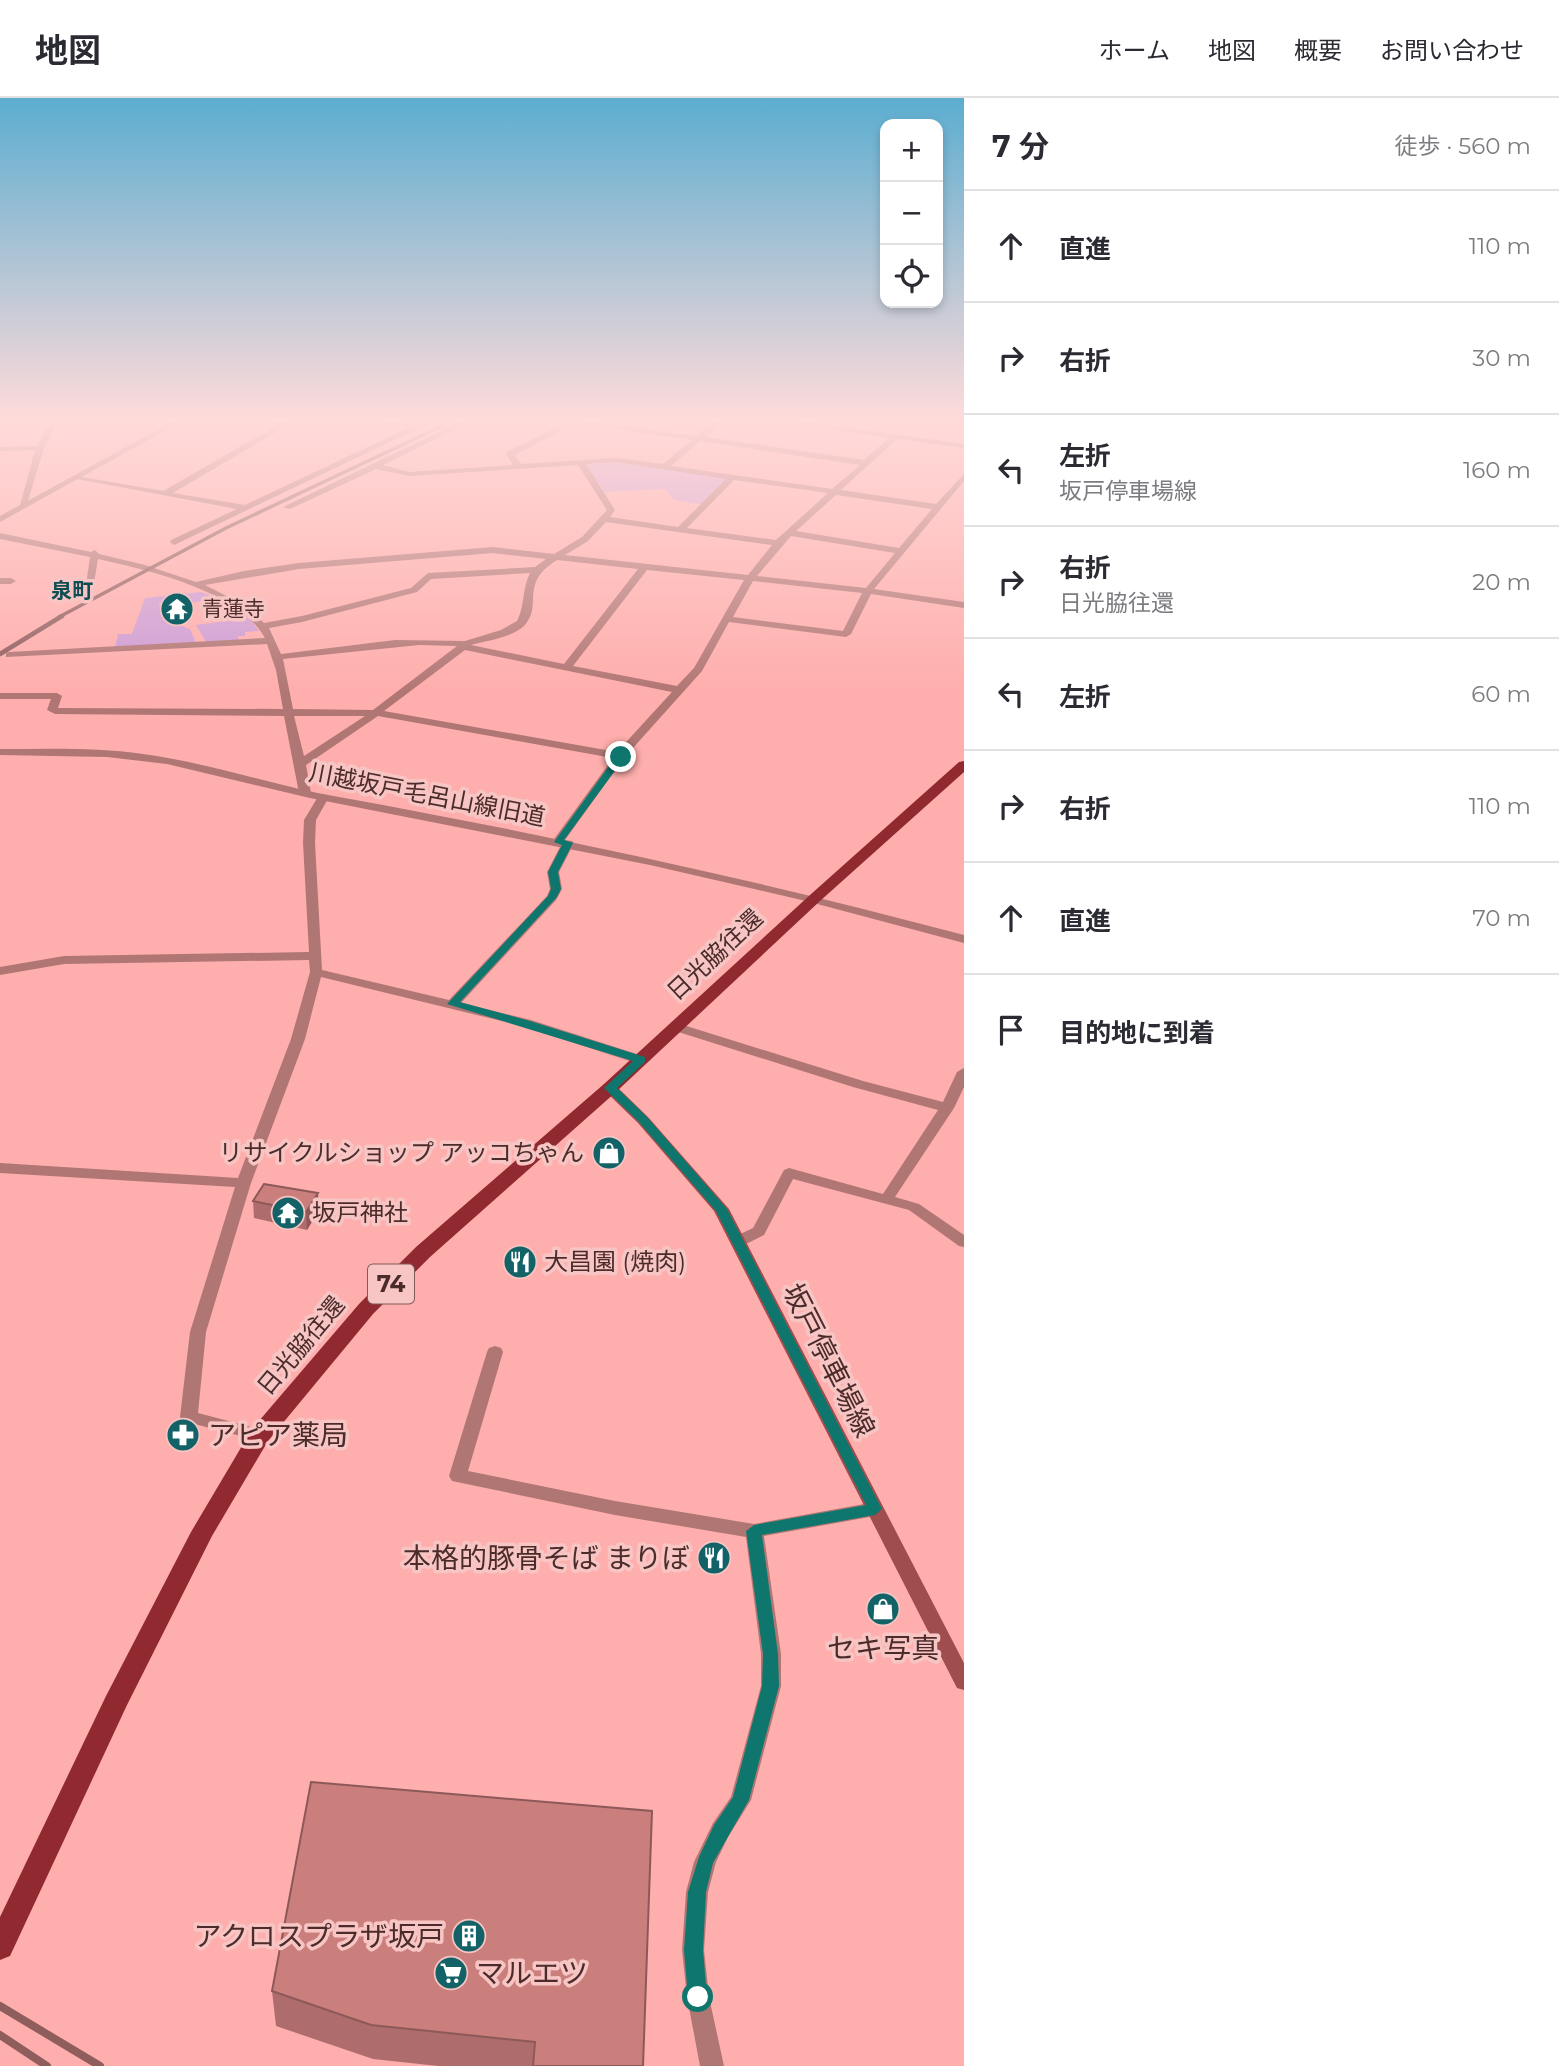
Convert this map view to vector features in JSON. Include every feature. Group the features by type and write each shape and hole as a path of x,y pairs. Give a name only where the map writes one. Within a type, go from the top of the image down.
{"main road":[{"name":"日光脇往還","path":"0,1947 121,1690 202,1532 260,1434 366,1309 423,1252 610,1088 815,898 964,765"},
{"name":"坂戸停車場線","path":"610,1088 643,1119 721,1209 964,1682"}],"street":[{"path":"0,519 20,509"},
{"path":"174,542 244,509"},
{"path":"301,764 376,713 416,680 466,646 521,624 525,617 526,593 537,570 586,538 610,509"},
{"path":"681,529 701,509"},
{"path":"453,1004 552,897 556,889 553,872 563,842 621,757 698,669 749,579 778,543 816,509"},
{"path":"725,620 842,636 846,634 868,591 935,509"},
{"path":"604,519 778,543"},
{"path":"789,533 900,551"},
{"path":"0,537 95,553 237,602 263,626 277,657 305,793"},
{"path":"194,585 299,566 494,550 559,555 868,591 964,605"},
{"path":"89,583 95,553"},
{"path":"441,554 449,573"},
{"path":"566,668 645,566"},
{"path":"263,626 302,619 414,590 424,578 449,573 537,570"},
{"path":"9,655 271,641"},
{"path":"277,657 437,641 679,690"},
{"path":"0,696 57,696 52,710 55,711 376,713 621,757"},
{"name":"川越坂戸毛呂山線旧道","path":"0,751 143,757 323,797 679,866 815,898 964,939"},
{"path":"260,1434 188,1417 198,1332 244,1183 298,1039 316,972 309,843 310,820 323,797"},
{"path":"0,971 64,960 316,956"},
{"path":"316,972 526,1023 641,1060"},
{"path":"677,1027 858,1084 947,1108"},
{"path":"886,1200 947,1108 964,1072"},
{"path":"0,1168 244,1183"},
{"path":"739,1241 759,1231 789,1172 914,1207 964,1242"},
{"path":"495,1352 458,1476 615,1508 754,1531 875,1509"},
{"path":"712,2066 698,1997 694,1950 697,1892 705,1862 720,1830 741,1800 771,1686 771,1654 754,1531"}],"shaded area":[{"path":"201,592 218,598 190,603 189,600 159,603 162,615 190,629 196,643 115,648 118,634 132,634 145,598"},
{"path":"249,618 259,631 245,632 245,636 238,636 239,641 206,642 196,625"}],"building":[{"path":"264,1184 318,1193 306,1212 253,1201"},
{"name":"アクロスプラザ坂戸","path":"311,1782 652,1811 643,2066 533,2066 535,2042 371,2025 272,1991"}],"railway":[{"path":"59,617 267,509"},
{"path":"0,654 62,616"},
{"path":"0,2006 100,2066"},
{"path":"0,2035 47,2066"}],"place":[{"name":"青蓮寺","path":"177,609"},
{"name":"リサイクルショップ アッコちゃん","path":"609,1153"},
{"name":"坂戸神社","path":"288,1213"},
{"name":"大昌園 (焼肉)","path":"520,1262"},
{"name":"アピア薬局","path":"183,1435"},
{"name":"本格的豚骨そば まりぼ","path":"714,1558"},
{"name":"セキ写真","path":"883,1609"},
{"name":"アクロスプラザ坂戸","path":"469,1936"},
{"name":"マルエツ","path":"451,1973"}],"district":[{"name":"泉町","path":"72,591"}],"route":[{"path":"621,757 558,842 568,843 555,865 553,872 556,889 552,897 453,1004 526,1023 641,1060 610,1088 643,1119 721,1209 875,1509 754,1531 762,1607 771,1654 771,1686 741,1800 720,1830 705,1862 697,1892 694,1950 698,1997"}]}
